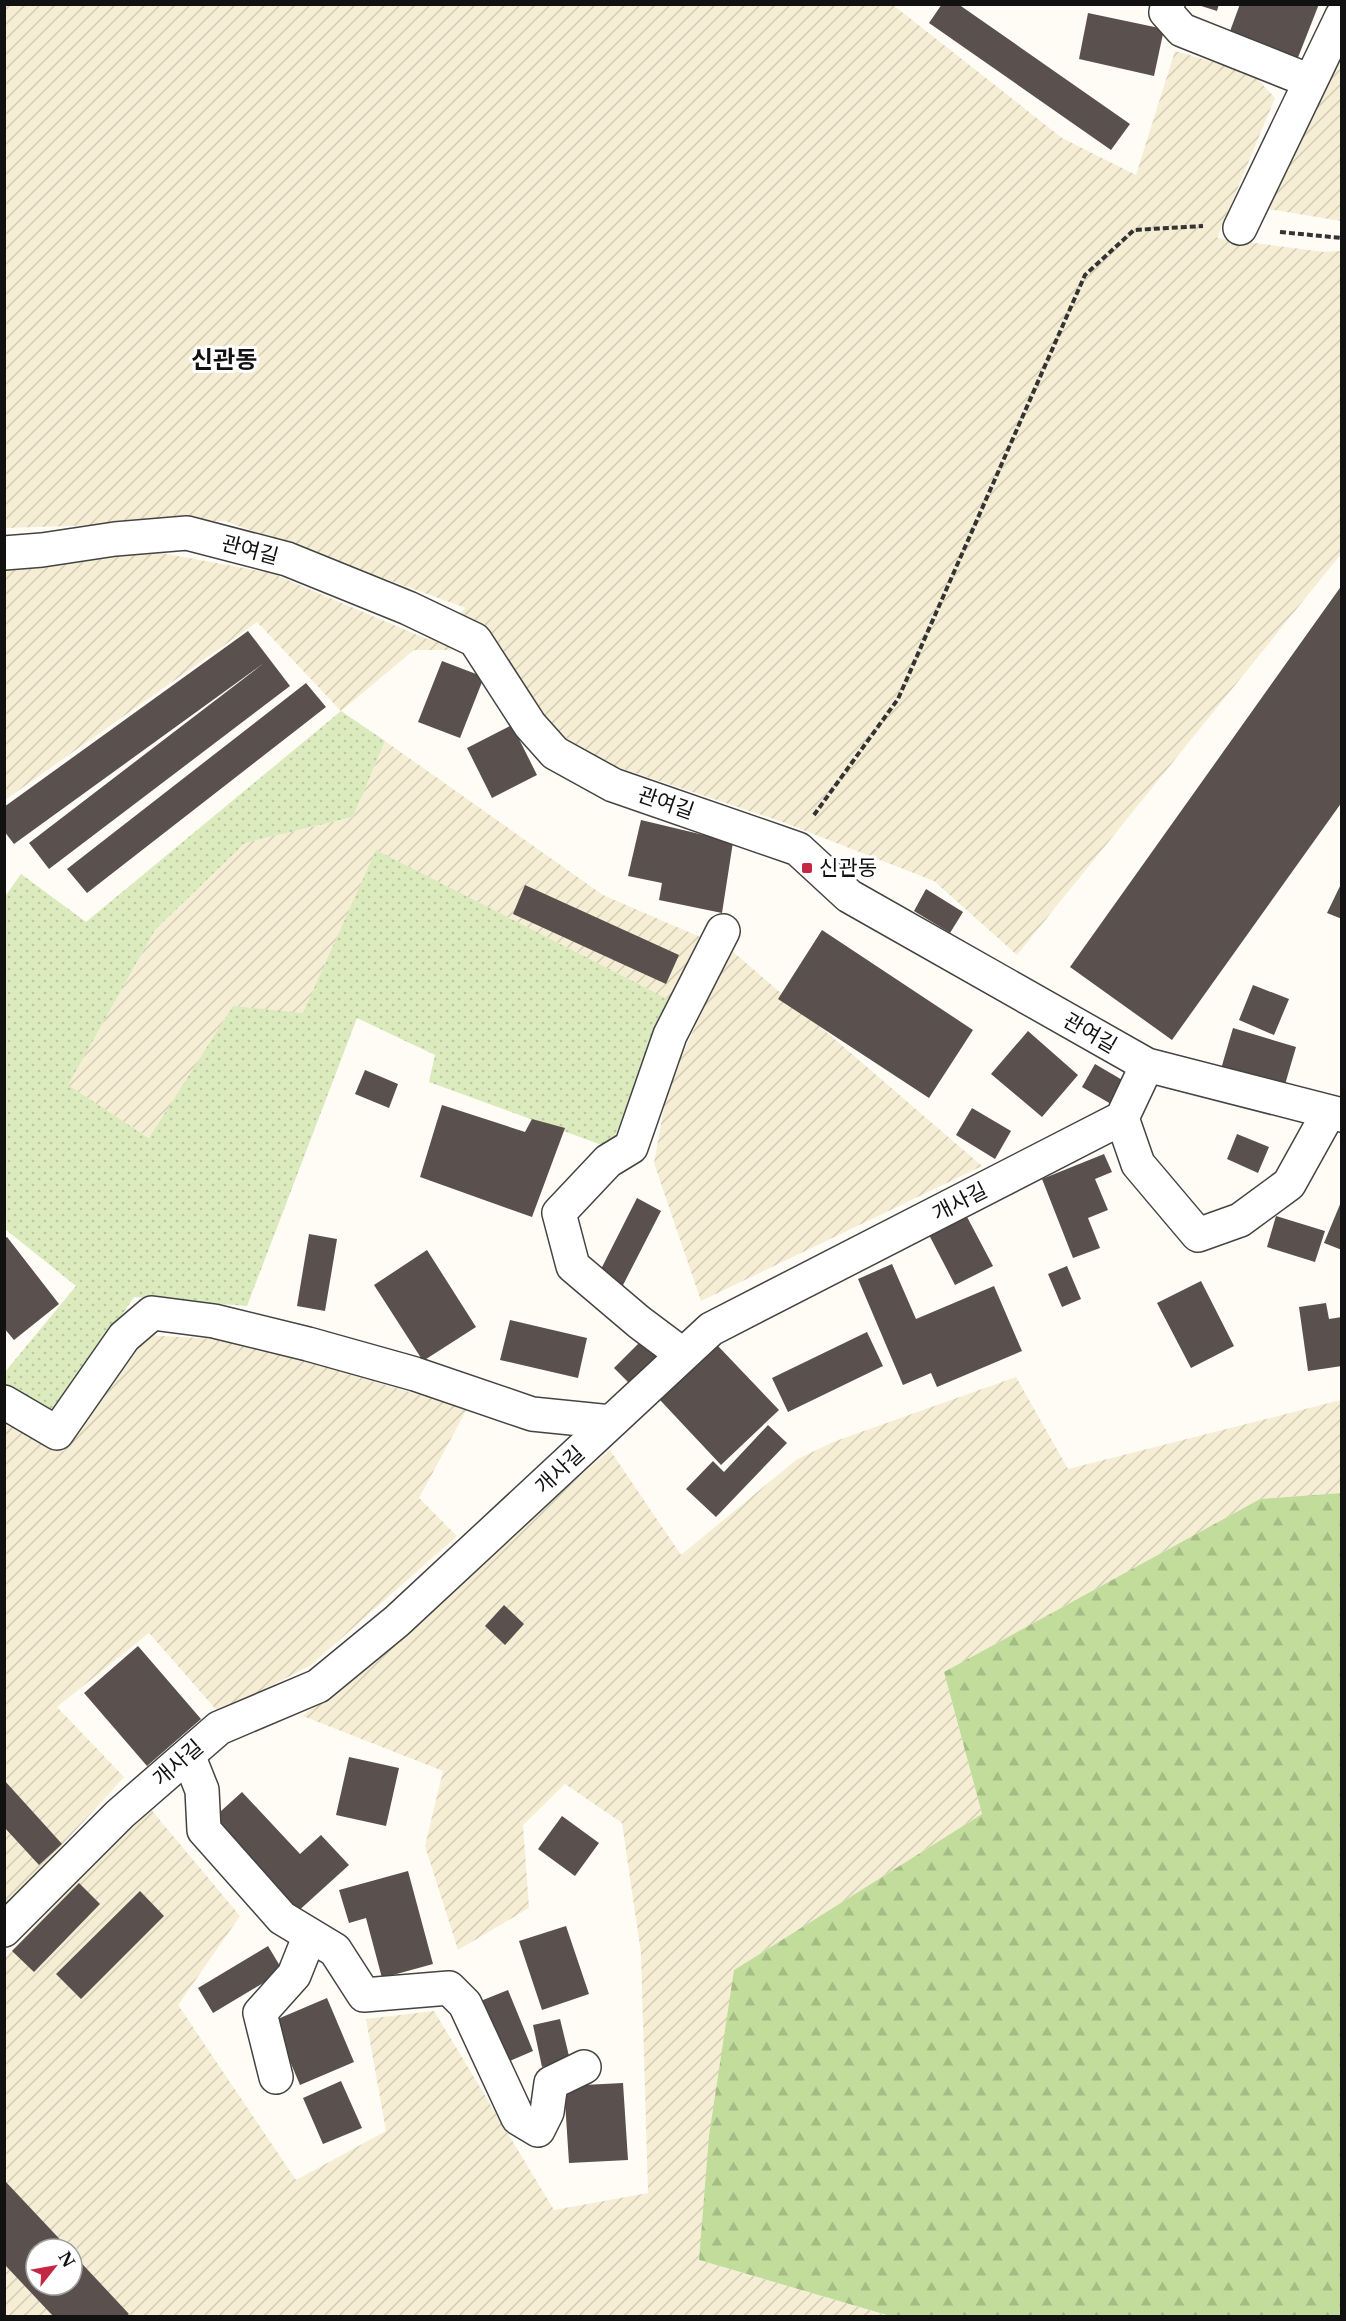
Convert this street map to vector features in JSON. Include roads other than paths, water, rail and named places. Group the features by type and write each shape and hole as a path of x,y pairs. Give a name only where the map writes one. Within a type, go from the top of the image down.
{"street":[{"path":"1168,4 1166,12 1182,30 1310,81"},
{"path":"1225,227 1310,81 1341,16"},
{"name":"관여길","path":"4,553 115,539 187,533 287,559 408,608 475,640 530,725 555,753 614,785 798,849 849,896 1147,1065 1335,1113"},
{"path":"683,1355 639,1322 573,1266 559,1214 609,1161 631,1147 670,1035 723,931"},
{"path":"1147,1065 1122,1118 1138,1164 1198,1235 1240,1220 1289,1184 1335,1113"},
{"name":"개사길","path":"4,1930 120,1814 219,1728 318,1686 397,1621 711,1329 1122,1118"},
{"path":"4,1402 57,1433 124,1337 152,1313 214,1320 308,1344 416,1374 532,1414 611,1422"},
{"path":"188,1755 202,1790 204,1830 282,1918 335,1950 364,1995 449,1988 465,2004 519,2118 538,2130 547,2112 551,2083 584,2067"},
{"path":"276,2077 260,2013 294,1976 310,1935"}],"place":[{"name":"신관동","path":"807,868"}],"district":[{"name":"신관동","path":"224,359"}]}
